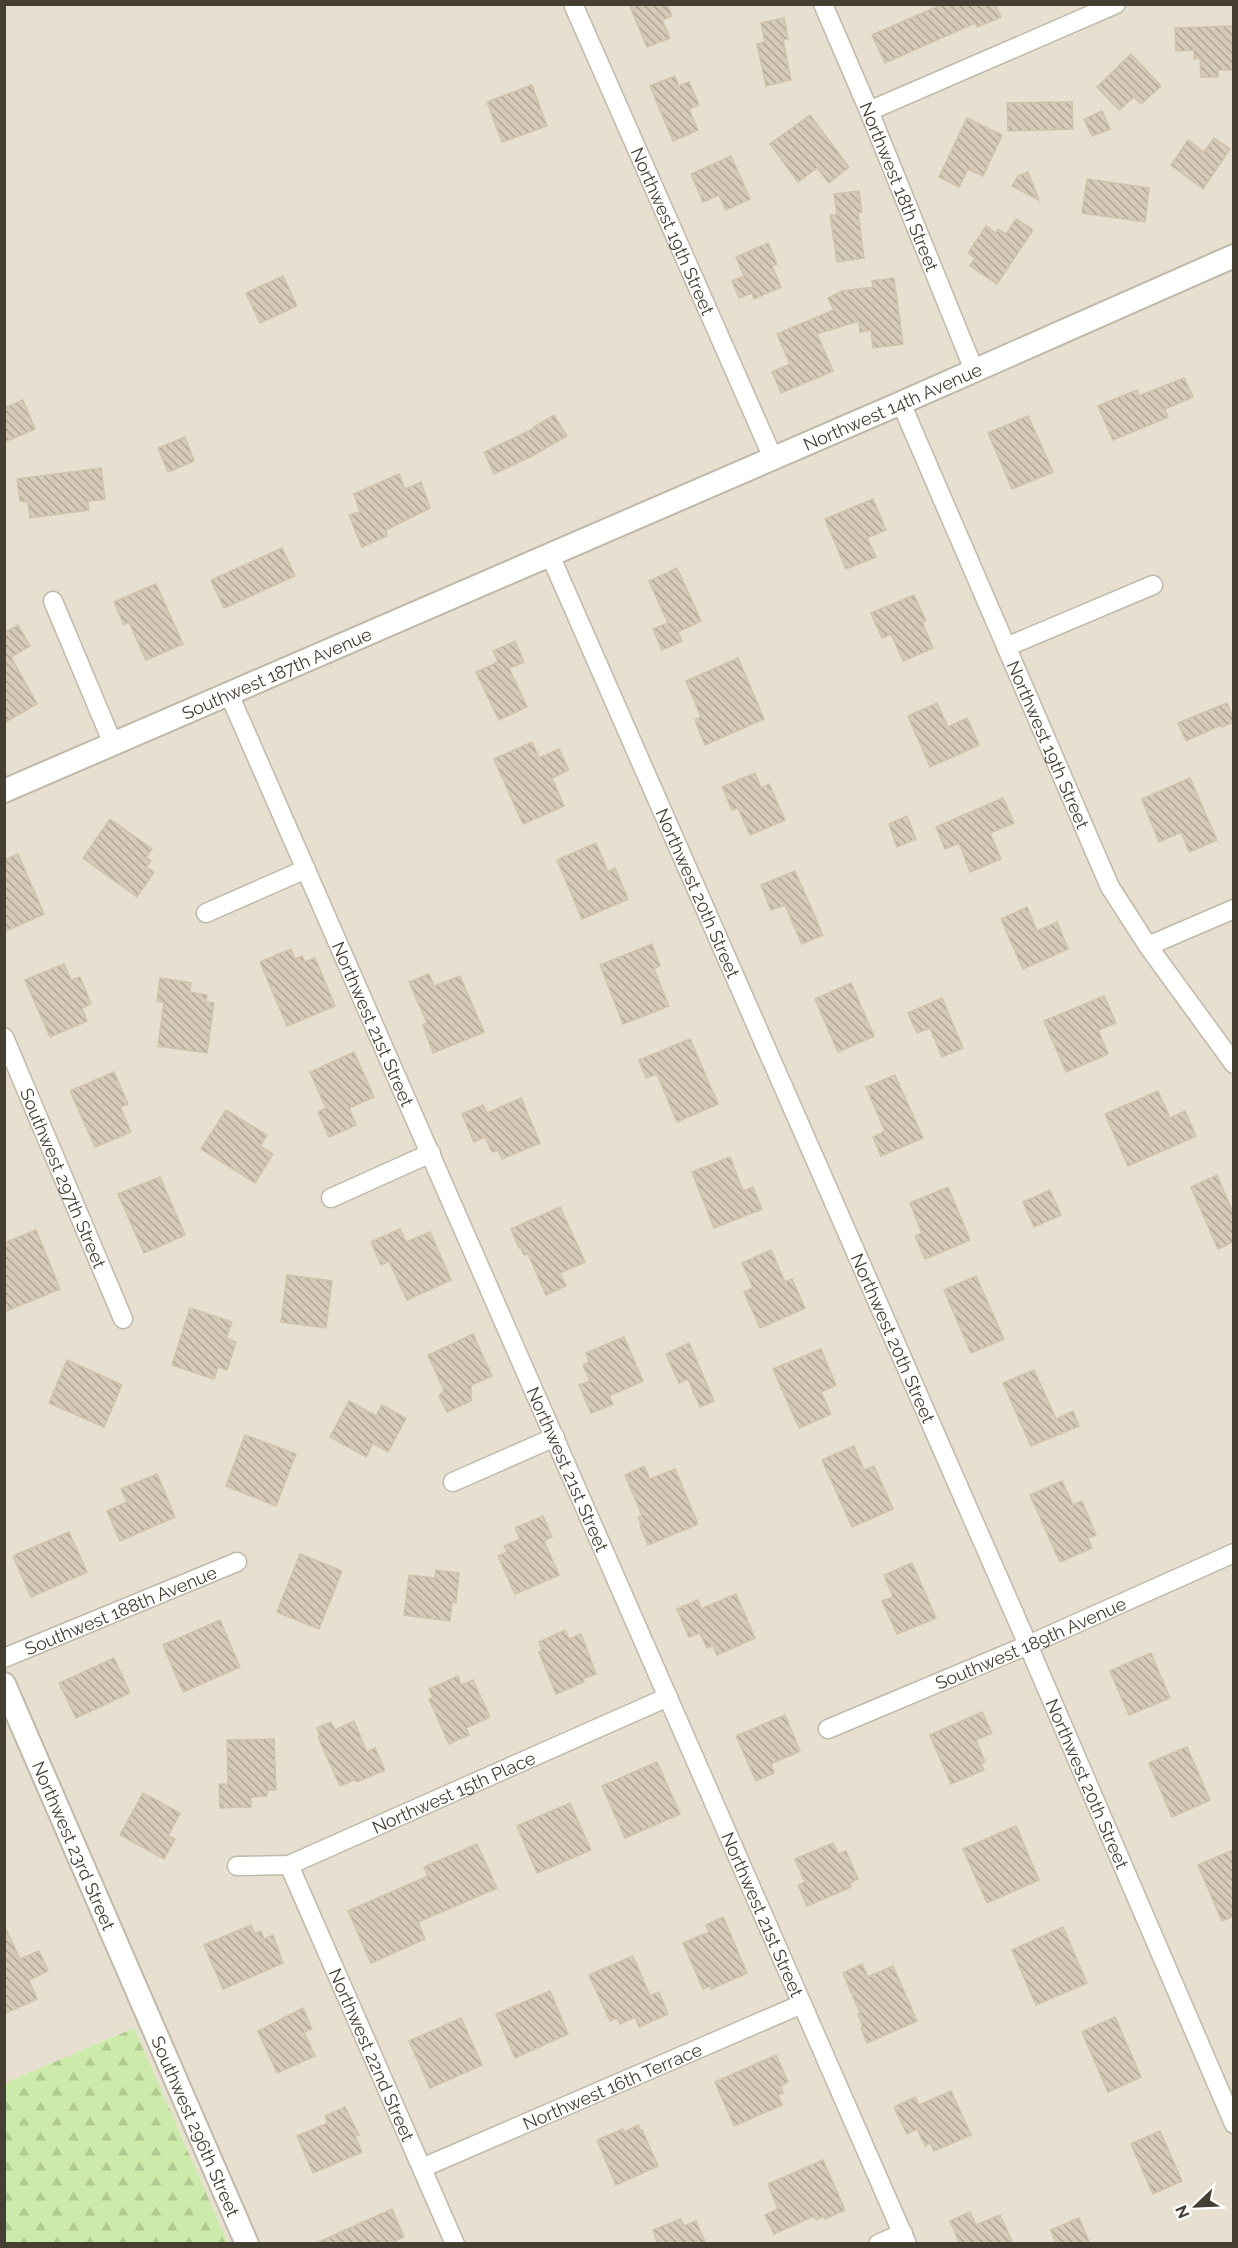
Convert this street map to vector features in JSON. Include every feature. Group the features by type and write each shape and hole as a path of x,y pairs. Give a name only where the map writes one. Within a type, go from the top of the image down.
{"street":[{"name":"Northwest 19th Street","path":"573,4 773,458"},
{"name":"Northwest 18th Street","path":"823,4 974,370"},
{"path":"869,111 1116,4"},
{"name":"Northwest 14th Avenue","path":"550,555 1233,256"},
{"name":"Northwest 19th Street","path":"901,403 1110,887 1148,946 1233,1064"},
{"name":"Southwest 187th Avenue","path":"4,791 550,555"},
{"name":"Northwest 20th Street","path":"550,555 1028,1645 1233,2124"},
{"path":"1006,646 1153,585"},
{"path":"53,601 113,744"},
{"name":"Northwest 21st Street","path":"230,694 905,2238"},
{"path":"206,913 306,869"},
{"path":"1148,946 1233,909"},
{"name":"Southwest 297th Street","path":"4,1037 123,1319"},
{"path":"331,1198 431,1153"},
{"path":"453,1482 555,1437"},
{"name":"Southwest 189th Avenue","path":"828,1729 1028,1645 1233,1553"},
{"name":"Southwest 188th Avenue","path":"4,1658 237,1562"},
{"name":"Northwest 23rd Street","path":"4,1684 144,2006"},
{"name":"Northwest 15th Place","path":"237,1866 289,1865 668,1697"},
{"name":"Northwest 22nd Street","path":"289,1865 455,2244"},
{"name":"Northwest 16th Terrace","path":"422,2168 802,2004"},
{"name":"Southwest 296th Street","path":"144,2006 247,2244"},
{"path":"878,2244 905,2238"}],"shaded area":[{"path":"5,5 1233,5 1233,2243 228,2243 134,2028 5,2083"}],"green space":[{"path":"134,2028 228,2243 5,2243 5,2083"}],"building":[{"path":"629,4 667,4 672,16 662,20 670,38 647,47"},
{"path":"943,4 995,4 1001,17 977,27 975,23 885,63 872,35"},
{"path":"784,18 788,39 783,40 791,80 766,86 757,44 765,42 761,23"},
{"path":"1233,26 1233,70 1218,70 1218,77 1201,77 1200,58 1194,59 1194,50 1176,51 1175,28"},
{"path":"1131,54 1161,86 1141,104 1134,97 1119,110 1097,87"},
{"path":"675,76 679,86 689,82 699,105 689,109 698,130 673,141 650,86"},
{"path":"532,85 547,126 502,142 487,102"},
{"path":"1072,102 1073,129 1008,131 1007,103"},
{"path":"1102,111 1110,129 1092,136 1084,119"},
{"path":"810,115 849,167 829,183 817,168 798,182 770,144"},
{"path":"967,118 1002,135 983,176 968,169 959,187 939,177"},
{"path":"1214,138 1230,149 1203,189 1171,165 1188,140 1204,152"},
{"path":"731,156 750,199 726,210 719,195 703,202 691,174"},
{"path":"1028,172 1039,200 1012,186 1018,176"},
{"path":"1087,179 1149,188 1145,222 1082,213"},
{"path":"859,191 862,212 858,213 864,258 837,262 830,215 837,215 834,194"},
{"path":"1016,219 1033,230 997,284 970,266 975,258 968,253 986,226 996,233 998,229 1006,234"},
{"path":"768,243 777,264 772,266 781,287 754,299 752,293 739,298 732,281 744,276 736,257"},
{"path":"283,276 297,306 260,323 246,293"},
{"path":"894,278 903,344 873,348 871,330 860,332 859,321 817,334 833,371 781,393 772,372 790,364 777,334 834,310 828,298 842,291 873,287 872,281"},
{"path":"1184,378 1193,397 1165,409 1168,417 1113,440 1098,406 1137,390 1139,396"},
{"path":"23,400 35,429 4,442 4,408"},
{"path":"554,415 567,436 494,474 484,452 535,428"},
{"path":"1028,416 1053,472 1012,489 988,433"},
{"path":"185,437 194,461 168,472 158,448"},
{"path":"101,468 105,499 88,501 89,510 30,518 28,502 20,501 17,479"},
{"path":"399,474 405,489 421,482 430,508 386,530 387,536 362,547 349,515 360,512 354,494"},
{"path":"873,499 886,530 867,538 876,557 846,569 825,519"},
{"path":"282,548 295,576 224,608 211,580"},
{"path":"677,568 701,621 678,632 682,641 662,650 653,629 668,623 649,581"},
{"path":"156,584 183,644 146,660 129,622 124,625 114,602"},
{"path":"914,595 926,621 922,622 933,648 903,661 891,634 882,638 871,613"},
{"path":"18,625 30,646 11,657 37,704 4,723 4,633"},
{"path":"515,641 524,662 509,668 527,707 499,720 476,672 498,662 493,651"},
{"path":"738,658 764,719 705,745 695,720 701,717 686,681"},
{"path":"937,703 948,727 967,718 979,745 930,767 908,716"},
{"path":"1227,703 1233,722 1186,741 1178,723"},
{"path":"532,742 539,758 559,749 569,770 552,778 564,806 523,824 494,759"},
{"path":"755,773 761,788 769,784 785,820 750,835 738,808 732,810 722,787"},
{"path":"1190,778 1217,840 1189,852 1181,832 1159,842 1142,799"},
{"path":"1003,798 1014,823 990,833 1001,859 970,872 959,843 945,849 936,827"},
{"path":"907,816 916,839 897,847 889,824"},
{"path":"110,819 152,849 146,857 151,861 146,867 154,872 137,897 83,858"},
{"path":"596,843 608,872 615,868 628,899 582,919 557,860"},
{"path":"18,854 44,914 4,932 4,860"},
{"path":"795,871 823,935 802,944 785,905 771,910 761,885"},
{"path":"1027,907 1037,931 1057,922 1068,949 1023,969 1001,919"},
{"path":"652,944 660,966 654,969 669,1006 623,1024 600,965"},
{"path":"291,949 295,959 302,956 305,962 315,958 335,1006 287,1026 260,962"},
{"path":"64,964 71,980 80,977 91,1004 82,1008 87,1021 50,1037 25,980"},
{"path":"429,974 434,986 460,976 484,1032 433,1053 423,1025 427,1023 409,982"},
{"path":"160,978 191,983 190,992 207,995 206,1002 214,1003 207,1053 158,1046 164,1002 157,1001"},
{"path":"851,983 874,1036 838,1052 815,999"},
{"path":"1104,996 1116,1023 1098,1030 1108,1054 1066,1072 1044,1021"},
{"path":"942,998 963,1048 942,1057 930,1028 917,1033 908,1013"},
{"path":"690,1039 718,1104 677,1122 657,1074 646,1078 639,1060"},
{"path":"354,1052 374,1097 349,1108 356,1125 329,1137 318,1112 326,1108 310,1072"},
{"path":"114,1072 128,1104 120,1107 131,1132 95,1147 70,1091"},
{"path":"895,1075 923,1138 881,1156 873,1137 885,1131 866,1087"},
{"path":"1158,1091 1170,1118 1185,1111 1196,1136 1128,1166 1105,1114"},
{"path":"521,1098 540,1143 502,1159 498,1150 492,1152 485,1137 474,1142 462,1114 483,1105 487,1113"},
{"path":"226,1110 267,1135 260,1146 273,1154 255,1183 201,1149"},
{"path":"730,1157 743,1191 753,1187 762,1209 714,1228 692,1172"},
{"path":"1217,1175 1233,1213 1233,1242 1218,1249 1191,1187"},
{"path":"160,1177 185,1235 144,1253 118,1194"},
{"path":"948,1187 970,1240 925,1259 915,1236 922,1233 910,1203"},
{"path":"1050,1190 1061,1215 1034,1227 1023,1202"},
{"path":"560,1207 585,1262 560,1273 566,1286 546,1295 528,1254 524,1255 519,1248 511,1229"},
{"path":"400,1229 406,1242 430,1232 451,1280 407,1300 389,1261 381,1265 371,1242"},
{"path":"36,1230 60,1289 4,1312 4,1243"},
{"path":"771,1250 785,1282 792,1279 805,1308 760,1328 744,1292 753,1288 742,1263"},
{"path":"287,1275 332,1281 326,1328 281,1322"},
{"path":"976,1276 1004,1339 971,1353 944,1290"},
{"path":"190,1308 232,1322 226,1338 236,1342 227,1370 218,1367 214,1379 172,1365"},
{"path":"473,1334 492,1376 471,1385 471,1401 447,1412 439,1396 444,1390 428,1355"},
{"path":"624,1337 643,1381 609,1396 613,1404 591,1413 579,1385 590,1381 583,1365 589,1362 586,1353"},
{"path":"689,1343 714,1401 700,1407 688,1379 679,1383 666,1354"},
{"path":"821,1349 836,1385 821,1392 831,1414 799,1428 773,1369"},
{"path":"67,1360 122,1385 104,1427 49,1403"},
{"path":"1034,1370 1056,1419 1073,1411 1079,1426 1031,1446 1003,1383"},
{"path":"349,1401 376,1416 382,1405 406,1418 388,1452 373,1443 366,1457 330,1437"},
{"path":"245,1435 296,1454 276,1506 226,1486"},
{"path":"854,1446 864,1470 874,1466 893,1509 852,1527 822,1460"},
{"path":"644,1466 650,1479 675,1469 698,1524 648,1545 638,1517 642,1515 625,1475"},
{"path":"157,1474 175,1517 120,1541 107,1511 127,1502 121,1489"},
{"path":"1062,1481 1073,1505 1082,1501 1096,1535 1088,1538 1092,1548 1060,1562 1030,1495"},
{"path":"543,1516 552,1537 544,1541 559,1575 515,1594 498,1556 507,1552 504,1546 520,1539 515,1528"},
{"path":"69,1532 87,1572 31,1597 13,1556"},
{"path":"300,1554 342,1571 319,1629 277,1612"},
{"path":"912,1563 936,1618 897,1634 882,1601 893,1597 884,1575"},
{"path":"436,1570 459,1573 456,1603 452,1602 450,1621 404,1615 409,1575 435,1578"},
{"path":"736,1594 755,1638 717,1655 713,1646 707,1648 700,1633 689,1637 677,1609 698,1600 701,1609"},
{"path":"220,1620 240,1667 183,1692 163,1645"},
{"path":"565,1630 569,1639 581,1634 596,1674 556,1694 539,1652 542,1650 539,1642"},
{"path":"1151,1653 1170,1698 1129,1715 1110,1671"},
{"path":"114,1658 130,1693 76,1718 59,1683"},
{"path":"458,1676 461,1685 473,1680 490,1717 466,1728 469,1735 449,1744 429,1699 433,1697 429,1689"},
{"path":"982,1712 992,1733 976,1740 985,1762 981,1764 984,1770 951,1784 930,1735"},
{"path":"785,1715 800,1751 771,1764 774,1773 756,1781 736,1736"},
{"path":"354,1721 367,1752 375,1748 385,1770 357,1782 356,1779 340,1786 318,1737 320,1736 317,1728 331,1722 335,1730"},
{"path":"274,1739 276,1790 267,1790 267,1796 251,1797 251,1807 220,1808 219,1784 228,1784 227,1740"},
{"path":"1187,1747 1210,1800 1172,1817 1149,1763"},
{"path":"657,1762 680,1814 625,1838 602,1786"},
{"path":"143,1793 180,1813 168,1836 175,1839 164,1859 120,1835"},
{"path":"570,1803 591,1850 537,1873 517,1826"},
{"path":"1016,1826 1039,1880 987,1903 963,1849"},
{"path":"833,1843 838,1854 846,1851 858,1879 850,1883 851,1887 807,1906 798,1885 805,1882 795,1859"},
{"path":"477,1844 497,1888 418,1922 425,1939 371,1963 348,1911 428,1876 424,1867"},
{"path":"1233,1850 1233,1916 1222,1921 1198,1865"},
{"path":"723,1917 747,1973 711,1989 710,1986 703,1989 683,1943 709,1932 706,1925"},
{"path":"4,1925 20,1959 39,1951 48,1971 29,1980 37,1999 4,2014"},
{"path":"251,1925 255,1934 261,1931 264,1939 273,1935 283,1963 223,1989 204,1945"},
{"path":"1063,1927 1087,1983 1036,2005 1012,1950"},
{"path":"633,1956 650,1996 659,1992 668,2014 639,2027 635,2017 620,2024 617,2018 610,2021 589,1975"},
{"path":"862,1964 868,1977 893,1966 917,2021 867,2043 861,2028 863,2027 858,2014 860,2013 843,1973"},
{"path":"550,1991 568,2034 515,2058 496,2014"},
{"path":"303,2008 312,2029 304,2032 315,2056 277,2073 258,2031"},
{"path":"1115,2017 1141,2077 1108,2092 1082,2032"},
{"path":"461,2018 482,2065 430,2088 409,2041"},
{"path":"776,2055 788,2082 781,2086 783,2093 778,2095 782,2105 734,2126 715,2082"},
{"path":"951,2091 971,2135 934,2151 930,2143 925,2146 917,2129 907,2134 894,2107 915,2097 919,2105"},
{"path":"345,2107 359,2135 355,2136 362,2152 313,2173 297,2136 328,2123 325,2116"},
{"path":"638,2125 658,2166 616,2185 597,2140"},
{"path":"1160,2131 1182,2181 1153,2194 1131,2144"},
{"path":"823,2160 845,2210 825,2219 824,2216 816,2220 814,2216 774,2234 765,2215 778,2209 768,2184"},
{"path":"392,2209 404,2237 389,2244 314,2244"},
{"path":"970,2212 976,2225 1000,2215 1013,2244 960,2244 950,2221"},
{"path":"1079,2218 1090,2244 1056,2244 1051,2230"},
{"path":"681,2219 684,2226 696,2221 706,2244 658,2244 653,2230"}]}
